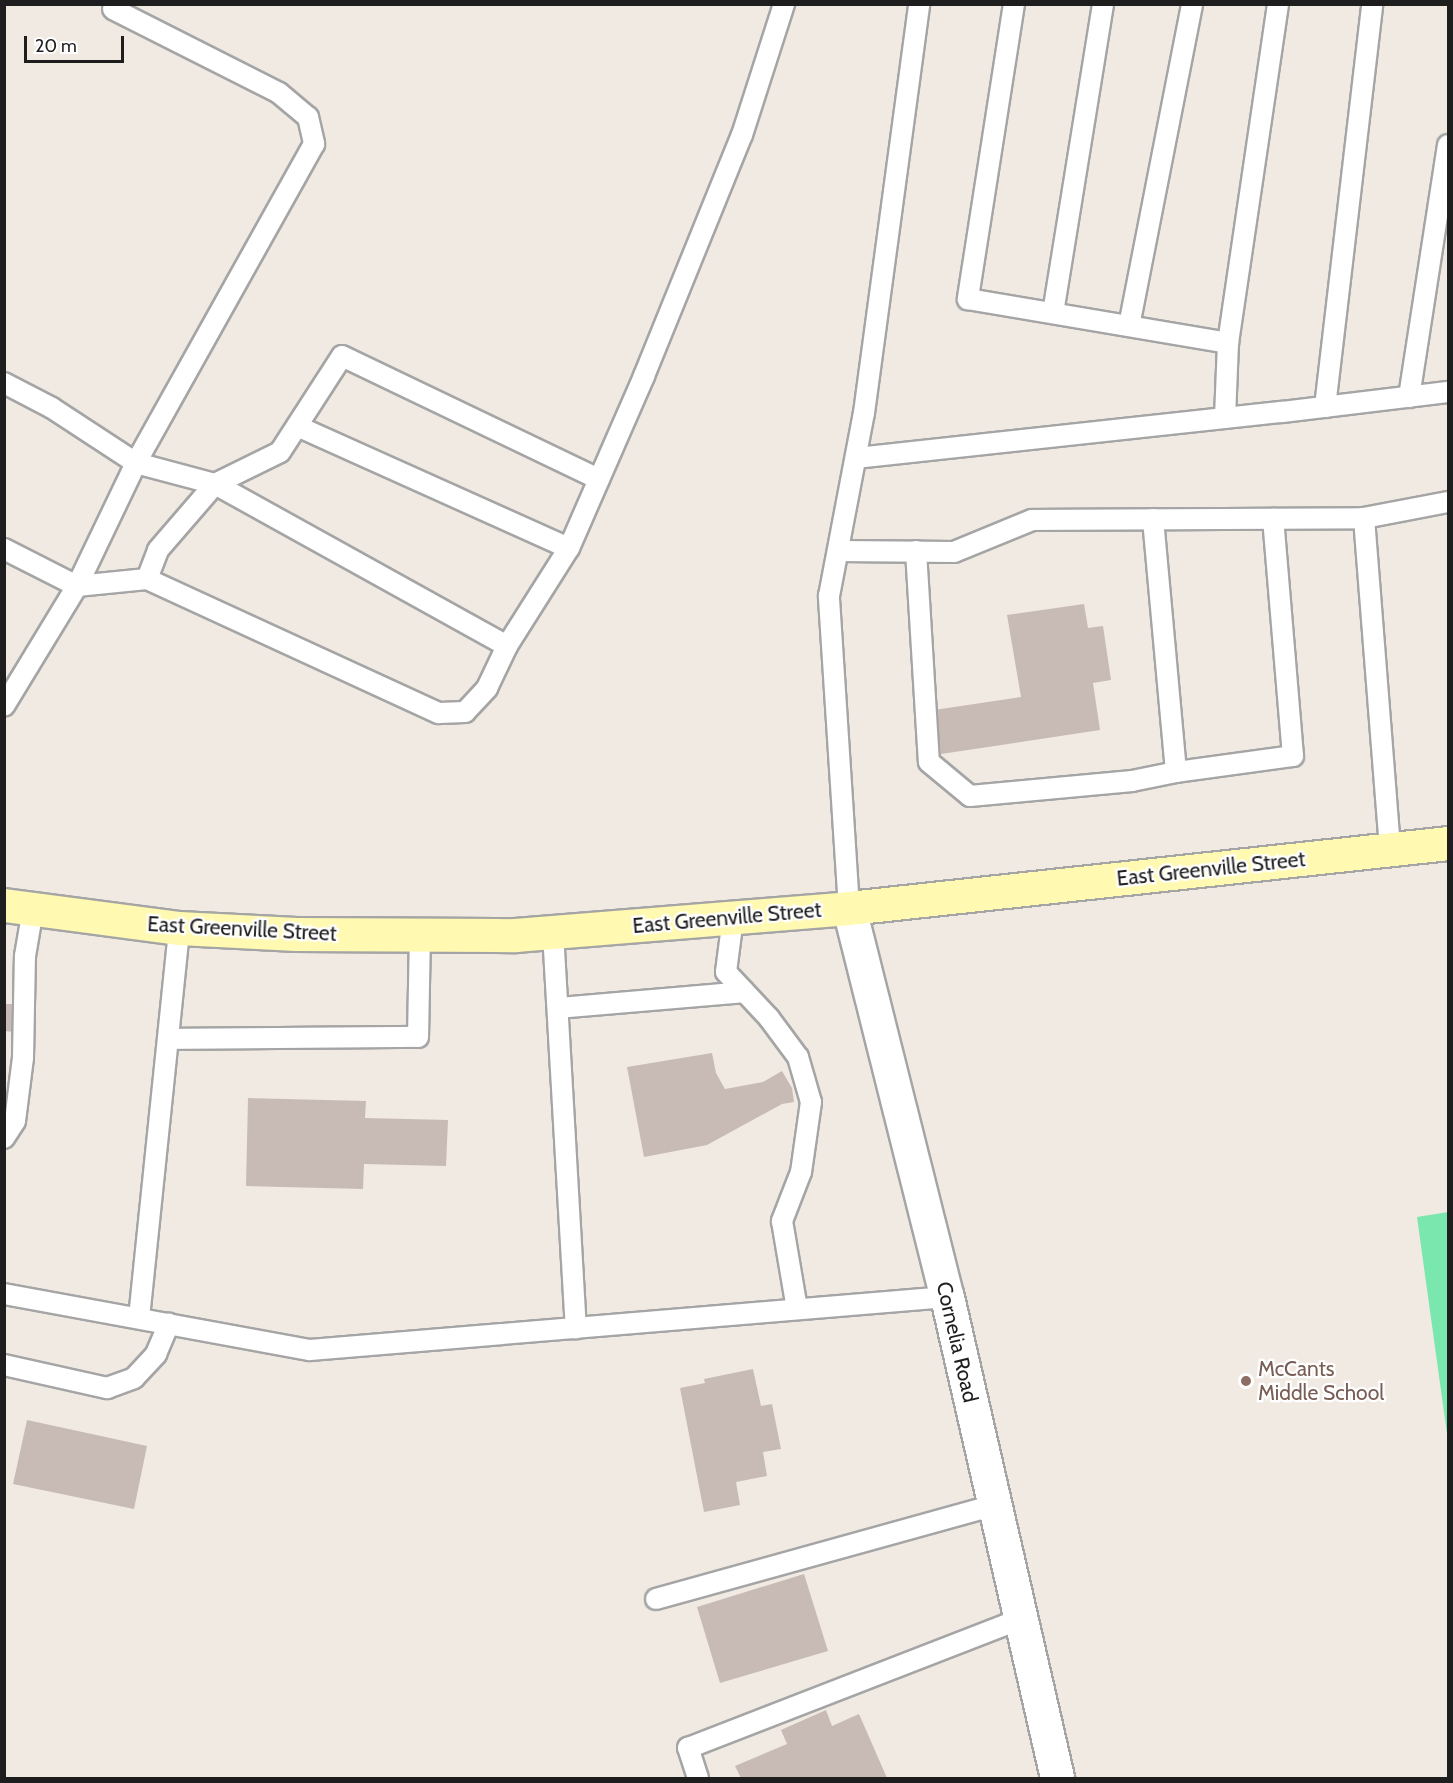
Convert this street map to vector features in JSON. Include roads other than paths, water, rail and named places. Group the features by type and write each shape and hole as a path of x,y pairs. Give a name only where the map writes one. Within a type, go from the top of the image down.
{"main road":[{"name":"East Greenville Street","path":"19,907 179,928 296,934 515,935 849,909 1449,843"}],"street":[{"name":"Cornelia Road","path":"849,909 947,1297 1057,1779"}],"lane":[{"path":"4,549 77,586 147,579 439,713 465,712 487,688 507,646 569,548 742,135 784,4"},
{"path":"849,909 829,596 864,413 919,4"},
{"path":"1014,4 968,299 1228,343"},
{"path":"1053,313 1103,4"},
{"path":"1129,326 1192,4"},
{"path":"1225,418 1228,343 1278,4"},
{"path":"1325,407 1372,4"},
{"path":"4,706 77,586 136,463 314,144 308,117 279,93 113,9"},
{"path":"1408,397 1449,145"},
{"path":"147,579 158,550 215,484 280,452 342,356 599,479"},
{"path":"4,383 52,408 136,463 215,484 507,646"},
{"path":"856,458 1449,392"},
{"path":"297,426 569,548"},
{"path":"838,551 954,552 1032,520 1364,518 1449,502"},
{"path":"1364,518 1389,849"},
{"path":"1154,519 1176,772"},
{"path":"916,552 929,762 970,796 1132,781 1176,772 1293,756 1273,519"},
{"path":"4,1138 15,1121 23,1058 25,956 19,907"},
{"path":"733,918 726,972 798,1057 811,1102 801,1172 782,1221 796,1310"},
{"path":"139,1318 179,928"},
{"path":"553,932 576,1328"},
{"path":"168,1039 418,1038 420,934"},
{"path":"558,1008 744,992"},
{"path":"4,1294 310,1350 947,1297"},
{"path":"4,1365 107,1388 134,1378 156,1354 169,1324"},
{"path":"656,1599 995,1505"},
{"path":"698,1779 688,1748 1020,1619"}],"place":[{"name":"McCants Middle School","path":"1246,1381"}]}
